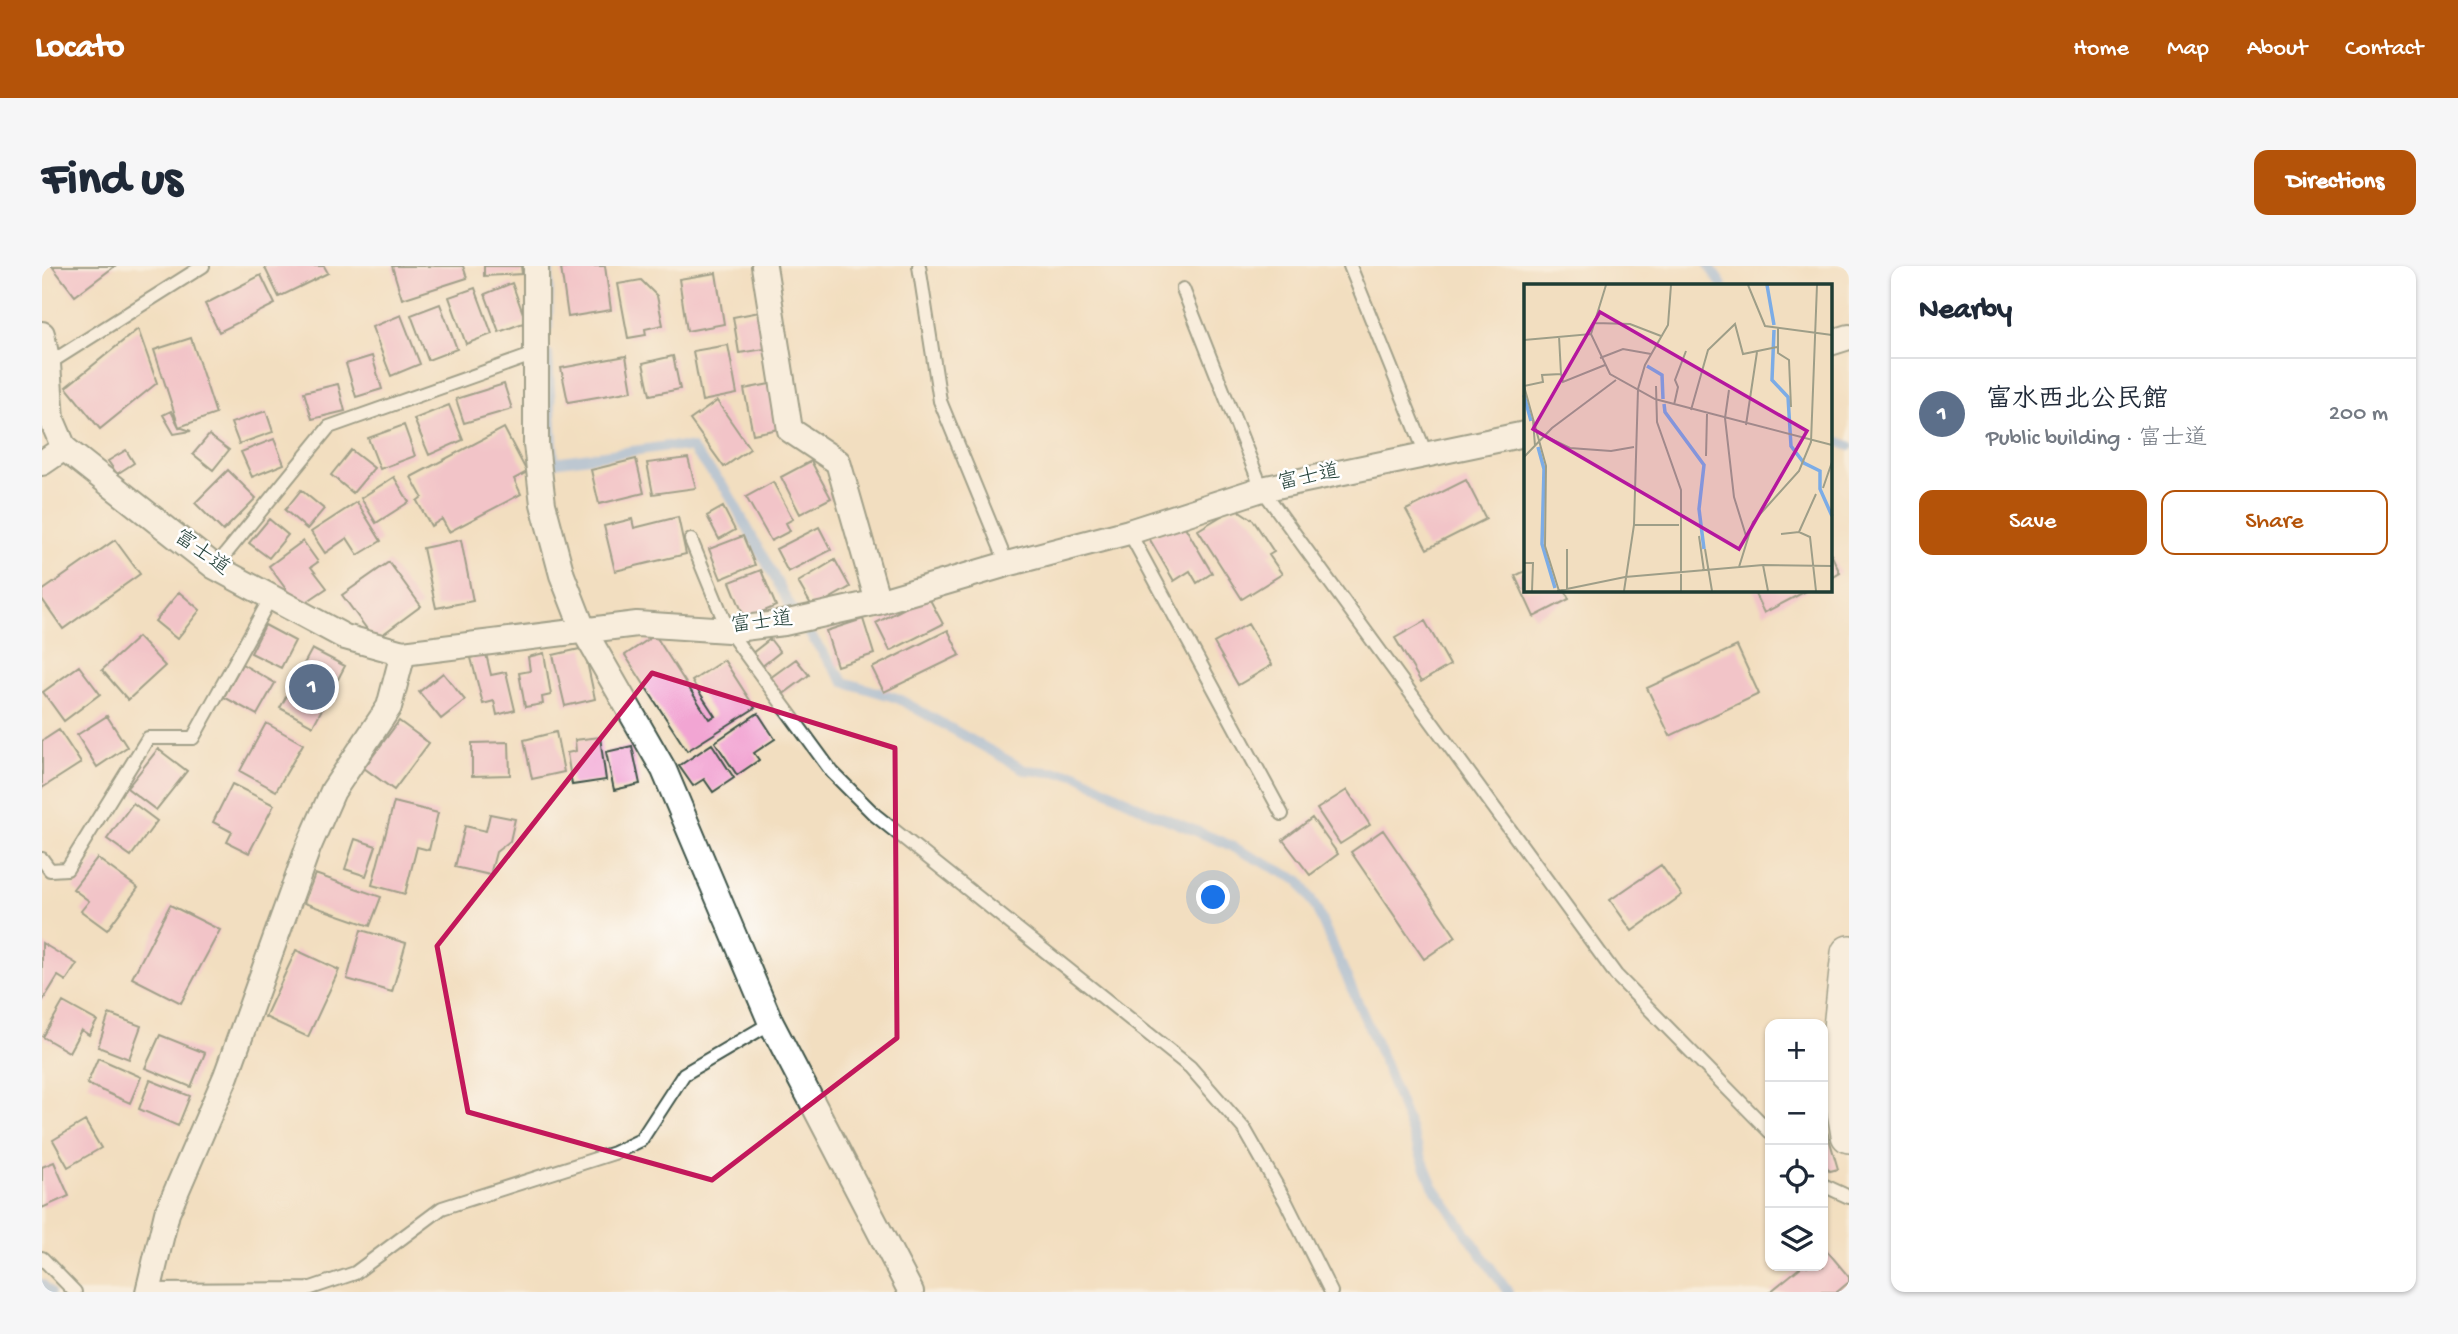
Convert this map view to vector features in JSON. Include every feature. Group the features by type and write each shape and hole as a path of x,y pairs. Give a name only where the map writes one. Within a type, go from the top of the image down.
{"street":[{"path":"536,266 536,444 543,504 562,575 583,629 664,770 771,1023 911,1292"},
{"path":"764,266 790,430 838,462 878,602"},
{"path":"42,334 48,364 52,419 64,448 42,463"},
{"path":"1832,341 1849,337"},
{"name":"富士道","path":"64,448 215,567 345,637 402,653 637,624 728,630 784,623 878,602 1129,532 1262,489 1524,433"},
{"path":"148,1291 167,1213 226,1076 308,848 333,791 389,707 402,653"},
{"path":"1849,953 1837,1065 1849,1135"}],"lane":[{"path":"48,364 203,266"},
{"path":"919,266 940,401 1007,564"},
{"path":"1350,266 1426,454"},
{"path":"1183,289 1262,489 1616,975 1765,1127"},
{"path":"215,567 329,427 535,355"},
{"path":"1129,532 1282,814"},
{"path":"691,540 728,630 832,772 875,816 1190,1067 1245,1130 1286,1202 1331,1292"},
{"path":"42,859 50,870 67,869 148,738 194,738 271,597"},
{"path":"148,1291 308,1289 355,1273 442,1208 614,1153 641,1140 684,1074 771,1023"},
{"path":"1828,1187 1849,1197"},
{"path":"42,1258 75,1292"}],"highlighted area":[{"path":"652,673 895,748 897,1038 712,1180 468,1112 437,946"}],"building":[{"path":"52,266 115,266 75,296"},
{"path":"264,266 324,266 328,273 279,297"},
{"path":"392,266 463,266 467,278 402,299"},
{"path":"484,266 521,266 522,274 484,276"},
{"path":"605,266 611,310 568,317 561,268"},
{"path":"716,273 724,324 687,331 679,279"},
{"path":"261,275 275,304 219,332 205,304"},
{"path":"641,280 657,296 663,325 645,329 646,335 628,338 618,284"},
{"path":"512,283 526,322 499,332 485,294"},
{"path":"475,288 492,334 466,344 449,297"},
{"path":"440,304 457,349 428,360 411,315"},
{"path":"765,311 771,348 739,353 733,317"},
{"path":"401,315 420,364 391,376 372,327"},
{"path":"138,329 157,383 100,429 66,387"},
{"path":"191,338 216,414 179,427 154,350"},
{"path":"728,345 737,394 702,401 693,351"},
{"path":"372,356 382,389 356,397 346,364"},
{"path":"626,356 632,391 568,402 561,368"},
{"path":"673,356 680,389 650,395 643,363"},
{"path":"338,384 345,411 312,419 304,392"},
{"path":"504,384 512,409 464,423 456,399"},
{"path":"770,384 779,429 753,434 744,389"},
{"path":"717,401 750,449 724,467 690,420"},
{"path":"449,405 463,440 429,455 414,419"},
{"path":"171,411 179,427 191,431 174,434 163,415"},
{"path":"266,411 273,432 239,444 231,423"},
{"path":"404,425 415,456 380,469 368,438"},
{"path":"504,428 527,472 514,479 521,494 449,532 442,519 431,526 417,501 422,497 411,477"},
{"path":"209,435 229,450 213,470 193,454"},
{"path":"274,439 284,464 252,477 241,452"},
{"path":"126,450 134,463 117,474 108,461"},
{"path":"351,450 374,468 353,493 331,475"},
{"path":"688,458 696,488 653,494 647,463"},
{"path":"636,459 644,493 599,504 591,470"},
{"path":"811,461 831,498 800,514 781,477"},
{"path":"228,470 256,498 223,531 195,503"},
{"path":"394,477 409,502 376,523 361,498"},
{"path":"1466,480 1486,519 1427,549 1406,510"},
{"path":"773,482 793,519 786,523 790,531 771,541 746,497"},
{"path":"301,490 324,509 307,529 285,510"},
{"path":"357,502 381,541 358,555 347,538 325,553 311,532"},
{"path":"723,507 735,530 719,539 707,516"},
{"path":"1235,508 1253,520 1274,552 1269,555 1282,574 1242,599 1198,530"},
{"path":"678,517 686,554 615,571 604,526 632,519 634,528"},
{"path":"269,519 288,535 269,558 249,543"},
{"path":"1181,520 1212,573 1197,583 1190,571 1174,581 1149,538"},
{"path":"819,527 831,550 788,572 776,549"},
{"path":"743,536 755,565 721,579 709,549"},
{"path":"115,540 140,574 63,629 42,599 42,591"},
{"path":"461,540 473,601 436,608 423,548"},
{"path":"303,541 318,562 311,567 327,588 299,607 269,566"},
{"path":"1832,556 1840,573 1832,578"},
{"path":"835,560 850,587 813,608 798,582"},
{"path":"389,562 421,606 375,640 342,595"},
{"path":"761,570 776,606 745,619 730,582"},
{"path":"1524,572 1524,592 1566,592 1569,599 1534,617 1515,576"},
{"path":"179,592 200,610 177,639 155,621"},
{"path":"1754,592 1804,592 1764,613"},
{"path":"928,596 943,624 890,651 876,623"},
{"path":"863,619 874,654 837,666 826,631"},
{"path":"1425,621 1450,665 1421,682 1395,638"},
{"path":"1248,624 1272,665 1238,685 1214,643"},
{"path":"265,625 295,641 281,668 251,653"},
{"path":"948,630 960,655 884,692 872,668"},
{"path":"655,635 709,719 715,716 692,681 724,660 755,708 687,751 625,655"},
{"path":"138,637 165,666 128,700 102,670"},
{"path":"770,639 780,652 761,667 751,654"},
{"path":"1737,646 1759,694 1670,736 1647,688"},
{"path":"584,648 595,699 565,706 553,655"},
{"path":"312,649 345,666 313,726 280,708"},
{"path":"544,653 551,695 542,697 543,704 525,707 519,673 530,671 528,657"},
{"path":"486,654 491,675 506,672 515,710 497,715 494,701 483,704 471,658"},
{"path":"796,659 809,675 782,695 770,678"},
{"path":"242,664 275,683 257,715 224,697"},
{"path":"79,666 100,694 64,721 43,692"},
{"path":"443,673 465,700 441,719 419,692"},
{"path":"758,713 775,739 754,753 759,760 737,775 715,742"},
{"path":"107,716 127,747 97,767 77,735"},
{"path":"399,721 429,743 394,790 364,768"},
{"path":"266,723 303,744 276,791 240,771"},
{"path":"59,730 81,763 42,788 42,741"},
{"path":"556,732 564,772 532,779 524,740"},
{"path":"600,737 606,780 572,785 567,753 576,751 575,740"},
{"path":"509,742 510,775 472,776 472,743"},
{"path":"712,744 734,778 713,792 704,779 693,786 679,766"},
{"path":"632,746 640,784 614,790 606,752"},
{"path":"158,749 187,771 156,810 127,788"},
{"path":"232,784 274,805 249,853 227,842 232,832 213,822"},
{"path":"1347,790 1370,825 1340,844 1317,809"},
{"path":"394,802 438,813 429,850 417,847 405,894 372,885"},
{"path":"133,803 157,821 131,856 107,839"},
{"path":"490,814 515,819 510,841 496,852 490,875 455,867 465,826 486,831"},
{"path":"1312,818 1338,854 1310,875 1283,840"},
{"path":"1383,830 1456,937 1424,959 1351,852"},
{"path":"355,839 376,846 366,876 345,869"},
{"path":"97,858 138,888 107,930 81,911 89,901 73,889"},
{"path":"1661,865 1682,895 1632,931 1610,900"},
{"path":"315,874 381,897 370,926 304,903"},
{"path":"170,905 220,930 181,1003 132,978"},
{"path":"361,930 406,943 392,992 347,979"},
{"path":"42,943 77,964 66,981 58,976 42,1002"},
{"path":"296,950 339,970 308,1037 265,1017"},
{"path":"63,1002 97,1021 89,1035 81,1030 69,1052 43,1037"},
{"path":"109,1014 141,1026 129,1059 98,1047"},
{"path":"160,1035 205,1053 191,1087 145,1068"},
{"path":"98,1058 141,1077 130,1103 87,1084"},
{"path":"150,1080 190,1096 178,1126 139,1109"},
{"path":"85,1121 101,1148 68,1167 53,1140"},
{"path":"1828,1135 1838,1169 1830,1171 1828,1168"},
{"path":"54,1162 69,1196 42,1208 42,1167"},
{"path":"1828,1252 1849,1277 1849,1282 1837,1292 1770,1292 1796,1271 1828,1271"}],"waterway":[{"path":"548,328 549,266"},
{"path":"1709,266 1721,284"},
{"path":"548,354 554,462 668,446 691,448 726,489 793,611 844,682 897,698 1025,770 1076,774 1147,811 1223,842 1300,881 1317,910 1379,1050 1433,1186 1508,1292"},
{"path":"1832,439 1849,446"},
{"path":"42,1284 50,1292"}],"place":[{"name":"富水西北公民館","path":"312,687"}]}
